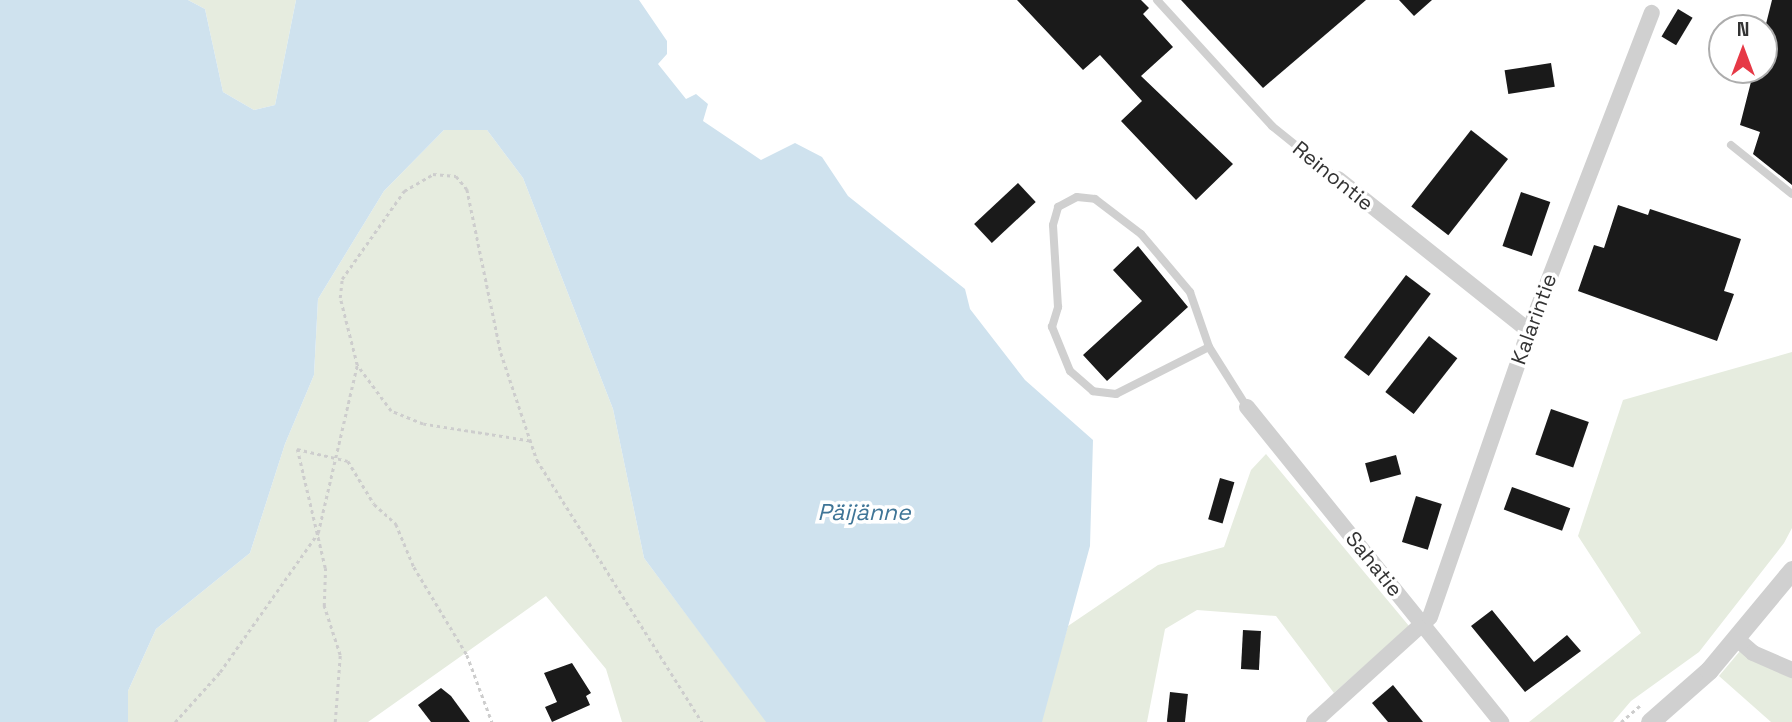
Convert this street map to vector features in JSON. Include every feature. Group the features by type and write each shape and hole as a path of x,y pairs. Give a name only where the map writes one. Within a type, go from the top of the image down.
{"street":[{"name":"Kalarintie","path":"1423,627 1529,331 1652,13"},
{"name":"Reinontie","path":"1338,179 1529,331"},
{"name":"Sahatie","path":"1247,407 1501,722"},
{"path":"1650,722 1737,639 1792,570"},
{"path":"1314,722 1423,627"},
{"path":"1737,639 1771,661 1792,670"}],"lane":[{"name":"Reinontie","path":"1157,0 1272,126 1338,179"},
{"path":"1731,145 1792,194"},
{"path":"1209,347 1116,394 1094,391 1070,372 1052,327 1058,307 1053,225 1058,207 1077,197 1095,199 1141,234 1190,292 1209,347 1247,407"}],"path":[{"path":"530,441 424,424 391,411 357,365 340,298 342,279 404,191 433,174 456,176 474,208 501,353 530,441 665,671 702,722"},
{"path":"176,722 220,672 318,533 357,365"},
{"path":"335,722 340,655 324,606 318,533 297,449 334,455 356,470 374,504 396,524 414,567 467,655 492,722"}],"shaded area":[{"path":"188,0 296,0 275,105 254,110 223,92 205,9"},
{"path":"444,130 487,130 523,178 613,409 644,558 767,722 622,722 606,669 546,596 368,722 128,722 128,691 156,629 250,553 285,444 314,375 318,299 384,191"},
{"path":"1792,352 1792,528 1784,543 1699,652 1631,701 1613,722 1529,722 1641,633 1578,536 1623,400"},
{"path":"1266,454 1409,626 1334,693 1276,616 1197,610 1165,629 1147,722 1040,722 1068,626 1158,565 1224,547 1251,470"},
{"path":"1740,651 1792,677 1792,722 1771,722 1719,676"}],"water":[{"name":"Päijänne","path":"0,0 188,0 205,9 223,92 254,110 275,105 296,0 639,0 667,41 667,54 658,64 686,99 696,94 708,104 703,121 761,160 795,143 822,157 848,196 965,289 970,309 1025,380 1093,440 1090,546 1042,722 766,722 644,558 613,409 523,178 487,130 444,130 384,191 318,299 314,375 285,444 250,553 156,629 128,691 128,722 0,722"}],"building":[{"path":"1017,0 1141,0 1149,8 1143,14 1173,47 1141,76 1233,164 1196,200 1121,121 1142,101 1100,55 1083,70"},
{"path":"1181,0 1366,0 1263,88"},
{"path":"1399,0 1432,0 1414,16"},
{"path":"1772,0 1792,0 1792,185 1753,154 1760,132 1740,125 1750,84 1778,84 1778,14 1768,14"},
{"path":"1678,9 1693,18 1676,45 1662,36"},
{"path":"1551,63 1555,87 1508,94 1505,70"},
{"path":"1471,130 1508,159 1448,235 1411,206"},
{"path":"1018,183 1036,202 992,243 974,224"},
{"path":"1521,192 1550,202 1532,256 1502,246"},
{"path":"1618,205 1648,215 1650,209 1741,239 1724,291 1734,294 1717,341 1578,291 1594,245 1604,248"},
{"path":"1138,246 1188,307 1107,381 1083,355 1142,301 1113,270"},
{"path":"1406,275 1431,294 1369,376 1344,357"},
{"path":"1429,336 1457,358 1414,414 1385,392"},
{"path":"1551,409 1589,422 1573,467 1535,454"},
{"path":"1396,455 1401,474 1370,483 1365,463"},
{"path":"1220,478 1234,482 1223,523 1208,519"},
{"path":"1512,487 1570,508 1562,531 1504,510"},
{"path":"1416,496 1442,504 1428,550 1402,542"},
{"path":"1492,610 1534,662 1567,635 1581,651 1525,692 1471,626"},
{"path":"1243,630 1261,631 1259,670 1241,669"},
{"path":"572,663 591,693 586,696 590,705 552,722 545,707 557,702 544,673"},
{"path":"1393,685 1423,722 1388,722 1372,703"},
{"path":"441,688 451,696 470,722 431,722 418,705"},
{"path":"1170,692 1188,694 1185,722 1167,722"}]}
